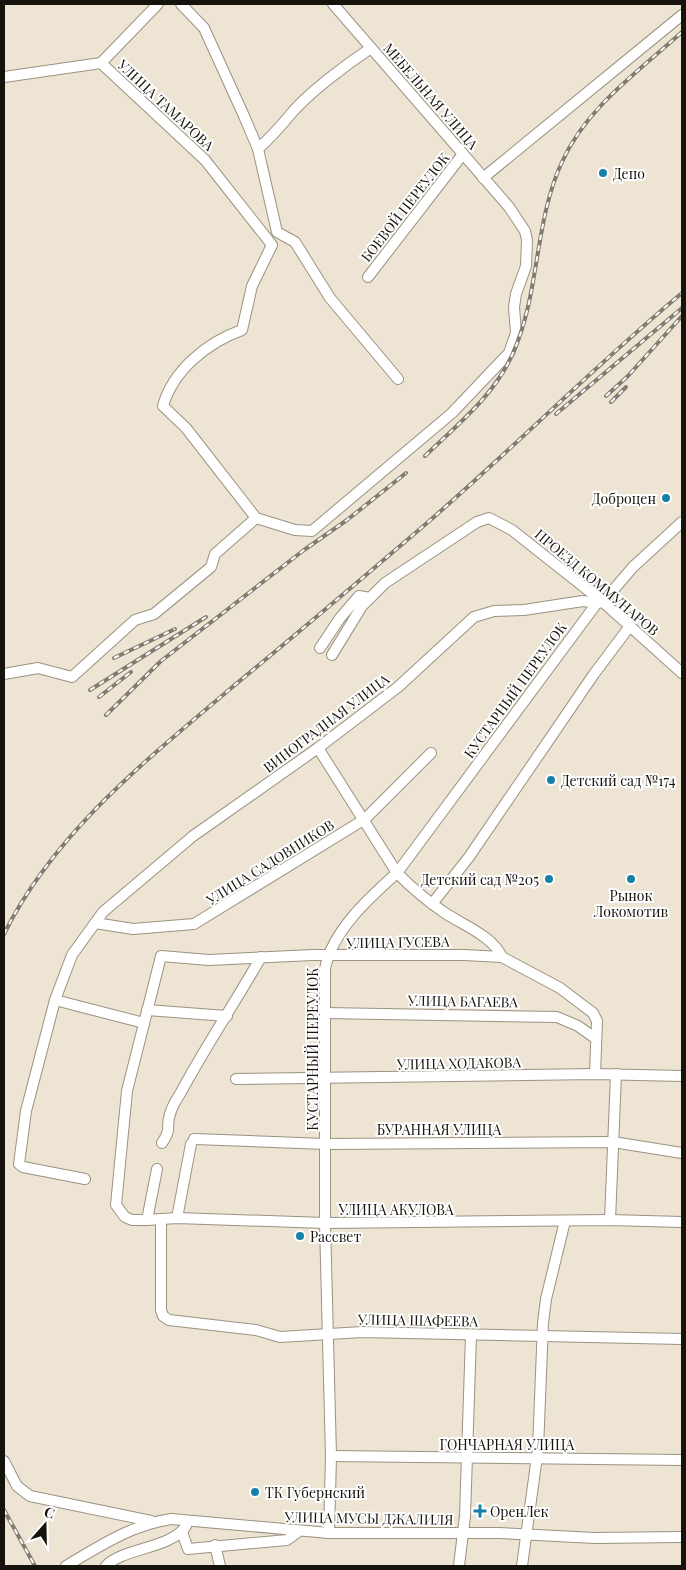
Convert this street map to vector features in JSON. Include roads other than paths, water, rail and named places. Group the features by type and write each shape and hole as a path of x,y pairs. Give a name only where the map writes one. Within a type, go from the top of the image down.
{"street":[{"path":"101,64 158,4"},
{"path":"4,674 38,668 72,677 135,620 154,614 211,567 215,554 256,518 186,428 167,412 163,406 173,381 207,346 242,330 252,286 277,232 258,149 204,28 180,4"},
{"name":"МЕБЕЛЬНАЯ УЛИЦА","path":"256,518 295,530 312,531 452,413 508,354 516,333 514,307 516,294 526,266 527,246 525,231 509,207 333,4"},
{"path":"483,178 682,15"},
{"path":"258,149 283,126 290,114 348,63 371,48"},
{"name":"УЛИЦА ТАМАРОВА","path":"4,77 101,64 205,160 272,245"},
{"name":"БОЕВОЙ ПЕРЕУЛОК","path":"368,277 463,154"},
{"path":"277,232 295,242 330,298 398,379"},
{"name":"ПРОЕЗД КОММУНАРОВ","path":"370,598 385,583 477,522 489,518 512,530 630,626 682,673"},
{"name":"КУСТАРНЫЙ ПЕРЕУЛОК","path":"329,1533 331,1456 325,1223 325,969 328,955 355,914 370,896 397,873 600,603 633,567 682,522"},
{"path":"320,648 340,618 359,596 370,598"},
{"path":"332,655 362,606 370,598"},
{"name":"ВИНОГРАДНАЯ УЛИЦА","path":"85,1179 23,1167 19,1164 26,1110 55,1000 72,955 103,912 193,836 318,748 398,687 474,617 494,611 524,610 583,602 600,603"},
{"path":"432,904 470,858 594,674 630,626"},
{"path":"318,748 365,819 397,873 432,904 496,945 502,957"},
{"name":"УЛИЦА САДОВНИКОВ","path":"95,923 134,929 194,924 365,819 431,753"},
{"name":"УЛИЦА ГУСЕВА","path":"147,1010 161,956 209,960 328,955 464,955 502,957 560,988 593,1013 597,1021 595,1074"},
{"path":"162,1143 170,1130 169,1116 173,1106 198,1060 227,1016 261,957"},
{"path":"55,1000 144,1023 147,1010 227,1016"},
{"name":"УЛИЦА БАГАЕВА","path":"325,1013 558,1018 578,1026 595,1038"},
{"name":"УЛИЦА АКУЛОВА","path":"144,1023 127,1091 116,1205 126,1217 132,1220 177,1218 325,1223 610,1220 682,1222"},
{"name":"УЛИЦА ХОДАКОВА","path":"236,1079 595,1074 682,1076"},
{"path":"610,1220 616,1074"},
{"name":"БУРАННАЯ УЛИЦА","path":"177,1218 192,1142 325,1144 613,1142 682,1153"},
{"path":"147,1220 156,1169"},
{"name":"УЛИЦА ШАФЕЕВА","path":"161,1219 161,1310 163,1316 169,1320 256,1330 280,1337 362,1332 682,1338"},
{"path":"522,1566 537,1457 546,1300 565,1221"},
{"path":"459,1566 465,1516 471,1335"},
{"name":"ГОНЧАРНАЯ УЛИЦА","path":"331,1456 682,1460"},
{"path":"4,1461 18,1486 30,1496 153,1522"},
{"name":"УЛИЦА МУСЫ ДЖАЛИЛЯ","path":"66,1566 119,1534 153,1522 171,1519 298,1532 525,1534 595,1538 682,1536"},
{"path":"106,1566 182,1532 189,1521"},
{"path":"182,1532 188,1549 215,1545 264,1544 287,1540 298,1532"},
{"path":"215,1545 220,1566"}],"railway":[{"path":"425,456 486,396 513,353 522,330 528,306 546,209 562,162 572,143 599,107 631,76 682,32"},
{"path":"4,934 25,896 50,861 77,829 138,768 453,500 682,293"},
{"path":"556,414 682,308"},
{"path":"606,396 628,376 682,316"},
{"path":"611,402 626,387"},
{"path":"106,715 161,661 406,473"},
{"path":"90,690 206,617"},
{"path":"114,658 175,629"},
{"path":"99,697 131,672"},
{"path":"4,1510 35,1566"}],"place":[{"name":"Депо","path":"603,173"},
{"name":"Доброцен","path":"666,498"},
{"name":"Детский сад №174","path":"551,780"},
{"name":"Детский сад №205","path":"549,879"},
{"name":"Рынок Локомотив","path":"631,879"},
{"name":"Рассвет","path":"300,1236"},
{"name":"ТК Губернский","path":"255,1492"},
{"name":"ОренЛек","path":"480,1511"}]}
